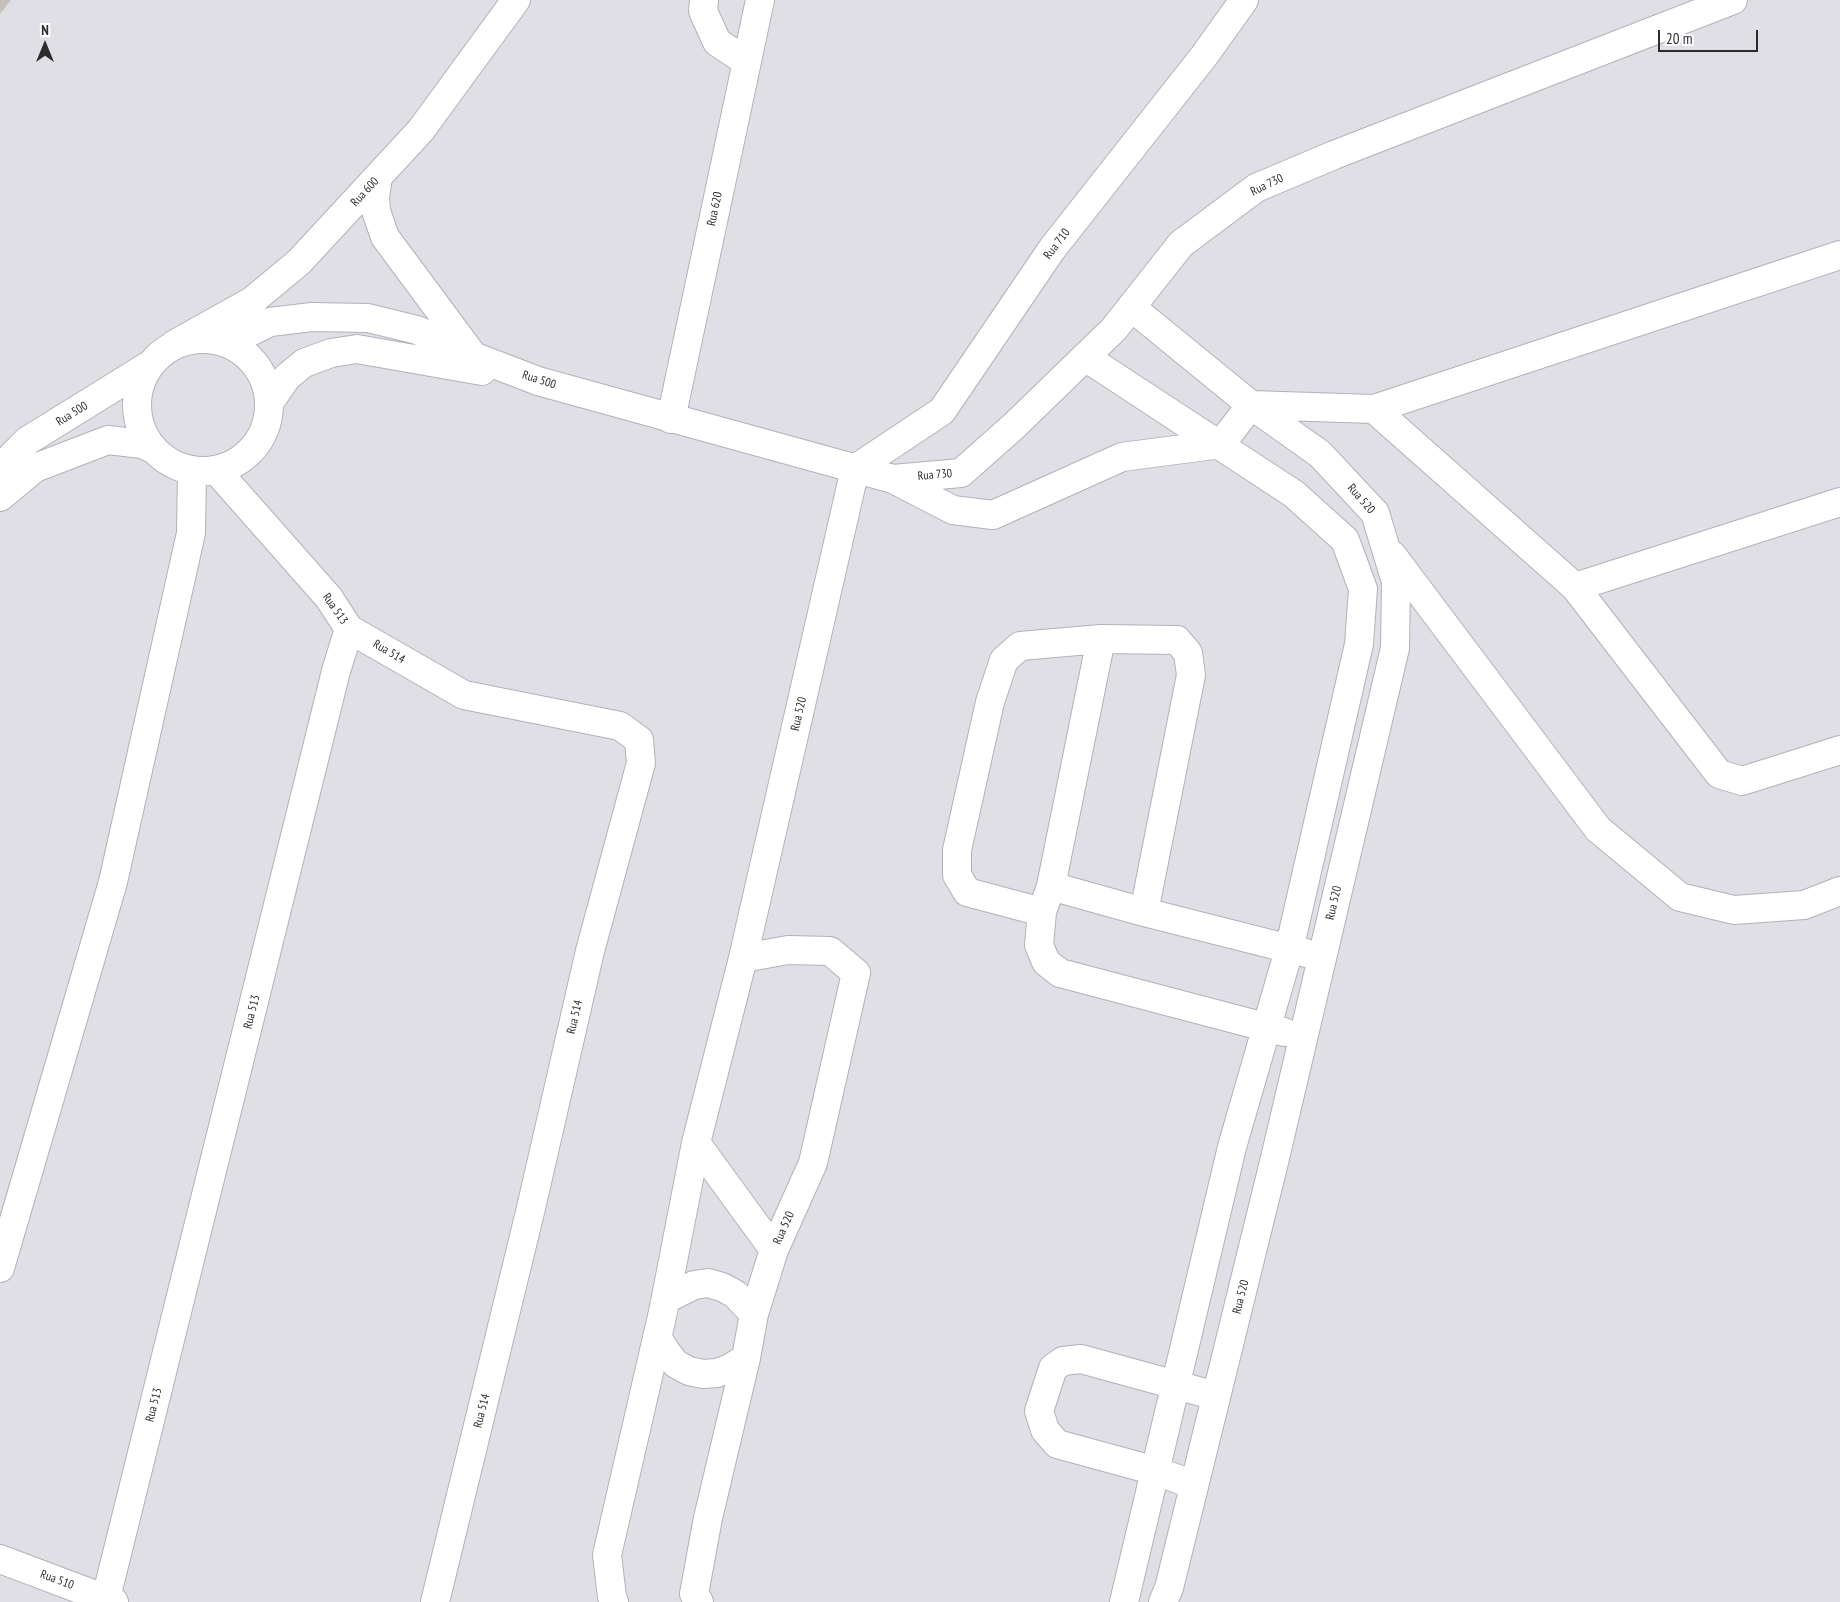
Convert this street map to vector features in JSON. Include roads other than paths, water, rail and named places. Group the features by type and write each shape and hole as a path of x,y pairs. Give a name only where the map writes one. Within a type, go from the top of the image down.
{"lane":[{"name":"Rua 600","path":"175,344 252,301 299,262 421,130 516,0"},
{"path":"704,0 702,11 717,42 746,62"},
{"name":"Rua 620","path":"671,419 760,0"},
{"name":"Rua 710","path":"855,469 942,411 1052,249 1204,56 1244,0"},
{"name":"Rua 730","path":"855,469 893,479 961,473 1015,425 1114,329 1181,244 1256,188 1334,155 1733,0"},
{"path":"378,177 375,197 376,211 385,236 473,356"},
{"path":"893,479 953,510 993,515 1122,457 1220,444 1251,405 1374,409 1840,254"},
{"name":"Rua 520","path":"1132,307 1251,405 1320,454 1375,513 1396,582 1395,648 1303,1038 1169,1588 1164,1602"},
{"name":"Rua 500","path":"228,343 270,322 312,317 368,318 417,330 473,356 538,381 855,469"},
{"path":"0,497 35,468 108,440 142,444 153,449 170,463 204,470 237,461 255,446 266,426 270,403 262,374 253,361 242,351 228,343 211,339 192,339 175,344 160,353 148,366 140,382 136,399 137,417 143,434 153,449"},
{"path":"270,403 287,377 304,363 331,353 357,349 538,381"},
{"path":"1085,357 1294,494 1345,540 1364,589 1359,644 1289,950 1232,1147 1124,1602"},
{"name":"Rua 500","path":"0,468 28,442 148,366"},
{"path":"1374,409 1575,587 1719,774 1742,781 1840,750"},
{"name":"Rua 520","path":"614,1602 607,1555 666,1299 696,1143 743,958 855,469"},
{"path":"0,1268 113,882 204,470"},
{"name":"Rua 513","path":"110,1600 336,671 349,629 329,598 204,470"},
{"path":"1575,587 1840,502"},
{"path":"1345,540 1386,547 1598,829 1680,897 1734,910 1804,905 1840,892"},
{"name":"Rua 514","path":"349,629 464,695 620,726 639,740 641,755 641,763 590,951 529,1218 435,1602"},
{"path":"1042,912 967,892 956,875 956,850 990,702 1004,660 1020,646 1101,639 1176,640 1188,653 1191,675 1144,912"},
{"path":"1101,639 1051,886 1042,912 1039,945 1046,962 1060,973 1267,1026 1303,1038"},
{"path":"1051,886 1289,950 1322,956"},
{"name":"Rua 520","path":"699,1602 694,1594 708,1518 746,1358 754,1314 774,1250 813,1163 856,973 830,951 788,950 743,958"},
{"path":"696,1143 774,1250"},
{"path":"666,1299 694,1284 708,1283 722,1287 735,1294 754,1314"},
{"path":"657,1337 676,1364 689,1371 703,1374 717,1373 730,1368 746,1358"},
{"path":"1194,1484 1156,1471 1057,1444 1044,1430 1039,1411 1054,1368 1063,1361 1081,1359 1216,1396"},
{"name":"Rua 510","path":"0,1559 110,1600"}]}
